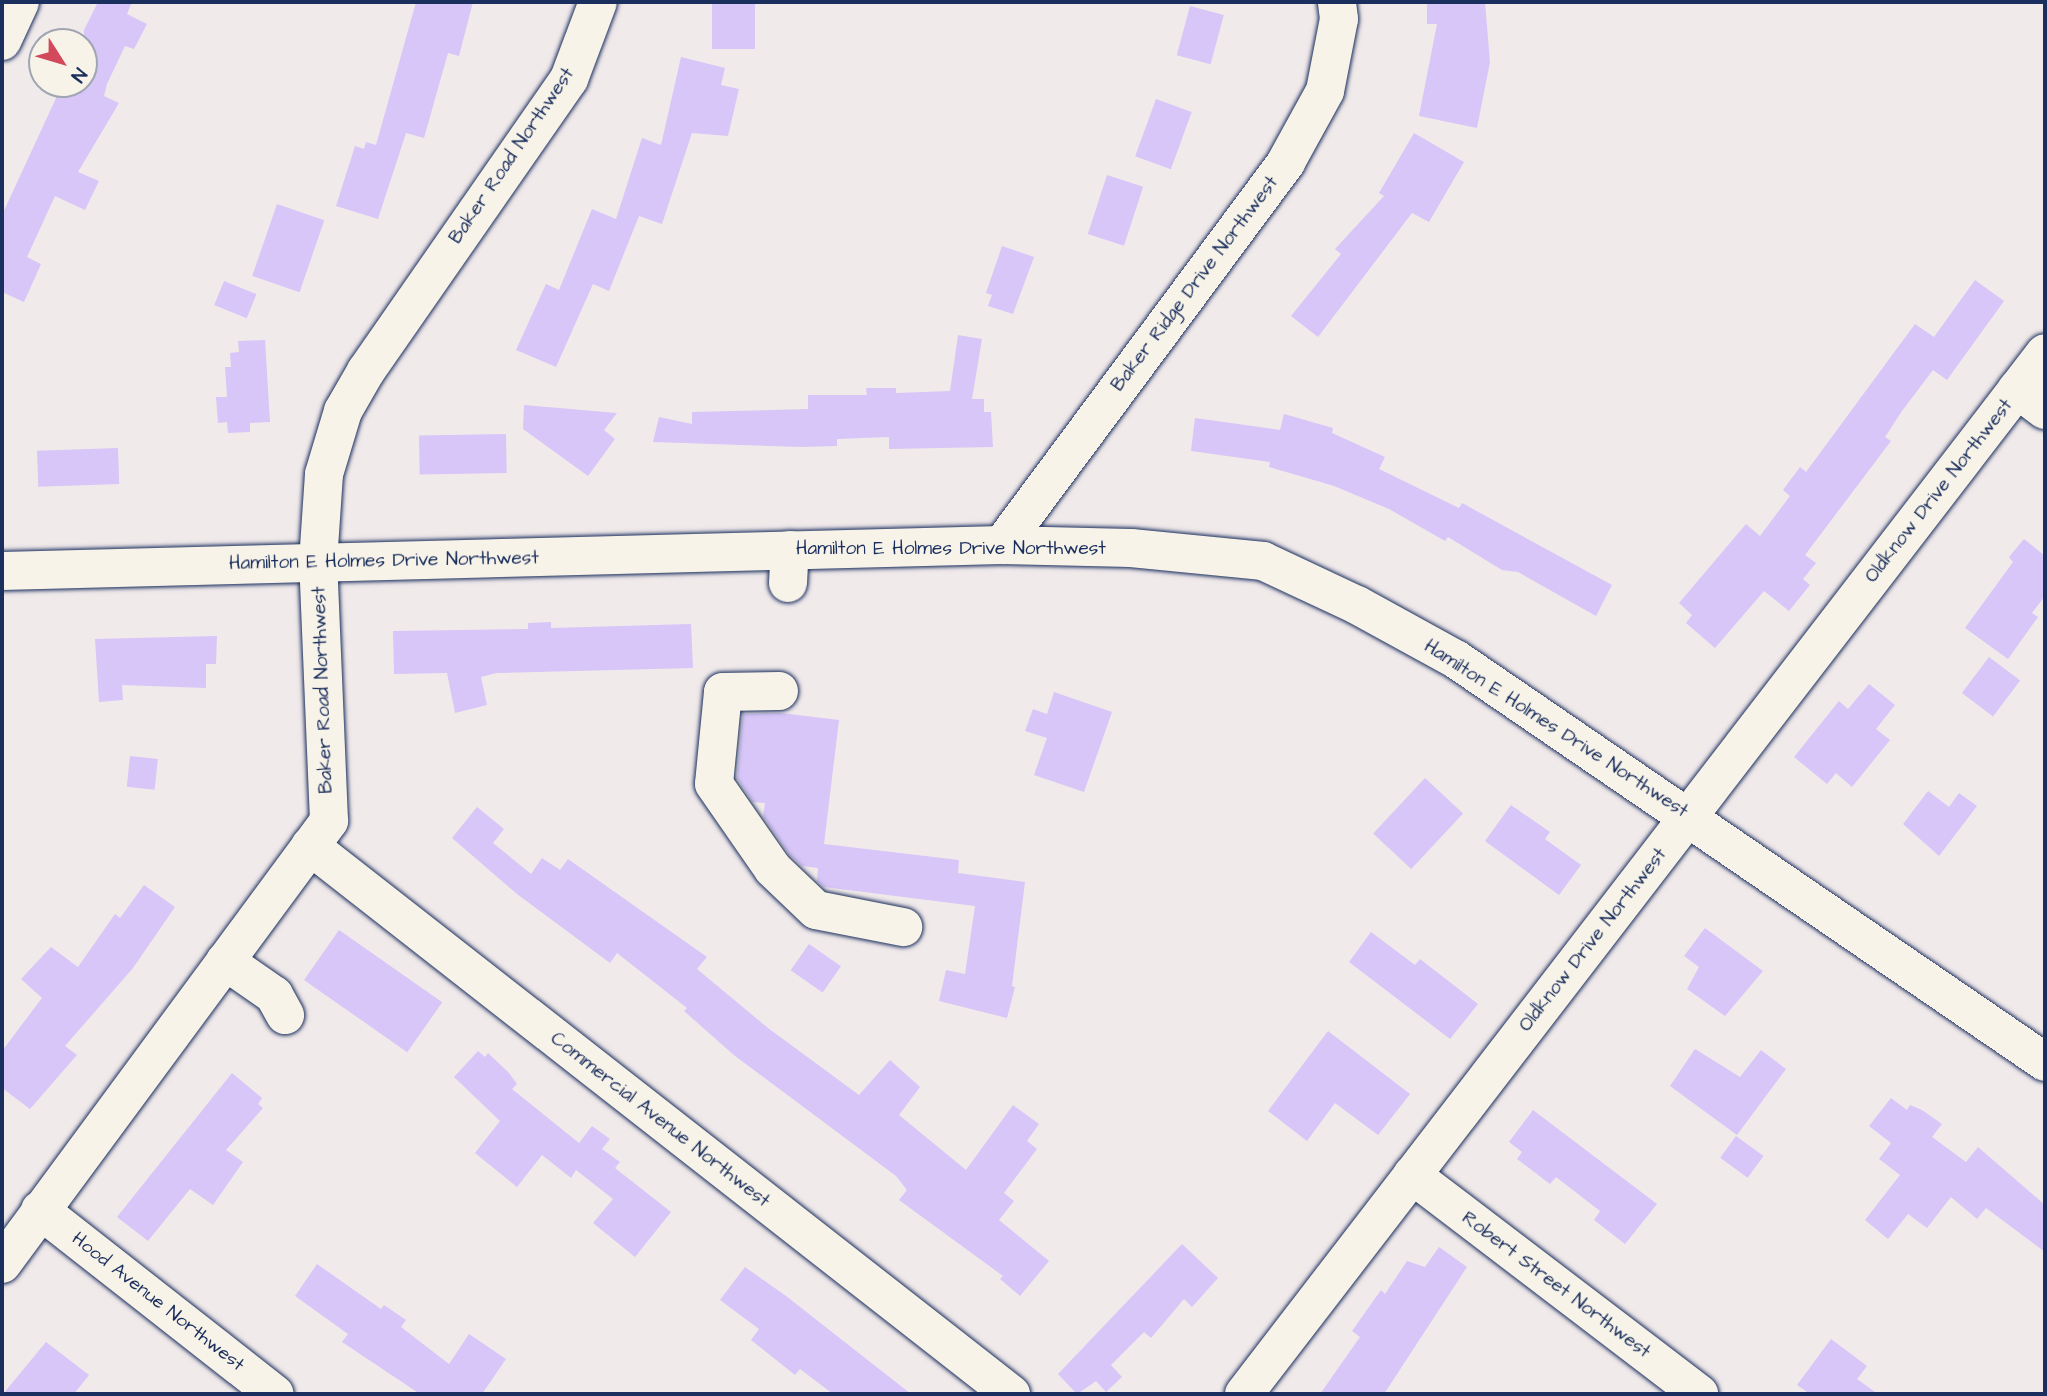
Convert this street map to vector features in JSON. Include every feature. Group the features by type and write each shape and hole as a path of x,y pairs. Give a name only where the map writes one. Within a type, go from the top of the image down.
{"street":[{"path":"2,41 20,2"},
{"name":"Baker Road Northwest","path":"2,1264 328,821 318,562 324,474 343,411 366,370 569,79 598,2"},
{"name":"Baker Ridge Drive Northwest","path":"1002,545 1286,162 1325,90 1339,19 1337,2"},
{"name":"Oldknow Drive Northwest","path":"1244,1394 1689,816 2031,400 2045,353"},
{"name":"Hamilton E Holmes Drive Northwest","path":"2,571 318,562 718,563 789,566 1002,545 1131,548 1263,562 1357,605 1458,660 2045,1062"},
{"path":"779,691 723,692 714,784 773,869 816,910 903,927"},
{"name":"Commercial Avenue Northwest","path":"310,846 1011,1394"},
{"path":"225,961 274,995 285,1015"},
{"name":"Robert Street Northwest","path":"1412,1175 1699,1394"},
{"name":"Hood Avenue Northwest","path":"40,1210 275,1394"}],"building":[{"path":"98,2 132,2 127,14 147,24 134,49 125,46 107,84 104,96 119,103 78,172 99,181 85,210 55,196 27,257 41,264 24,302 2,292 2,215 56,98 98,98 98,28 85,28"},
{"path":"416,2 473,2 459,56 448,53 424,138 406,133 378,219 336,206 355,146 364,149 366,142 376,145"},
{"path":"712,2 755,2 755,49 712,49"},
{"path":"1427,2 1485,2 1490,62 1477,128 1419,116 1437,24 1427,24"},
{"path":"1190,6 1224,15 1211,64 1177,55"},
{"path":"681,57 725,68 721,85 739,89 728,136 692,133 662,224 639,216 609,291 593,284 556,367 516,350 546,284 559,290 592,209 616,219 642,138 661,145"},
{"path":"1156,99 1192,112 1171,169 1135,156"},
{"path":"1414,133 1464,162 1429,222 1412,213 1318,337 1291,316 1341,254 1335,249 1384,196 1379,193"},
{"path":"1107,175 1143,187 1124,246 1088,234"},
{"path":"277,204 324,220 300,292 252,276"},
{"path":"1002,246 1034,257 1013,314 988,306 992,295 986,293"},
{"path":"1975,280 2004,301 1947,380 1933,370 1902,411 1885,437 1891,441 1805,555 1816,563 1803,579 1810,585 1789,611 1764,591 1715,648 1686,623 1692,615 1679,603 1746,524 1760,536 1790,496 1783,490 1800,467 1806,472 1915,324 1934,337"},
{"path":"224,281 256,294 247,318 214,305"},
{"path":"958,335 982,339 972,399 984,399 984,412 991,412 993,447 889,449 889,437 837,439 837,446 802,447 653,442 659,417 692,424 692,412 808,409 808,395 867,395 866,388 896,388 896,393 950,391"},
{"path":"265,340 270,422 250,423 250,432 228,433 227,422 218,423 216,397 227,397 225,367 231,367 230,353 239,352 238,341"},
{"path":"524,405 617,413 604,430 615,439 588,476 523,429"},
{"path":"1284,414 1333,428 1332,433 1385,457 1379,469 1459,508 1462,503 1612,585 1596,616 1518,572 1502,570 1448,537 1445,541 1389,509 1334,486 1269,467 1270,462 1191,451 1195,418 1280,430"},
{"path":"506,434 507,473 420,475 419,436"},
{"path":"118,448 119,484 38,487 37,451"},
{"path":"2024,539 2045,556 2045,596 2032,613 2038,617 2008,659 1965,628 2013,562 2009,557"},
{"path":"551,622 551,628 691,624 693,668 496,673 481,677 487,705 455,713 447,673 394,674 393,631 528,629 528,623"},
{"path":"217,636 216,664 206,664 206,688 122,685 123,700 99,702 95,639"},
{"path":"1989,657 2020,680 1993,716 1962,693"},
{"path":"1869,684 1895,705 1876,729 1890,740 1852,787 1836,773 1827,784 1794,757 1839,701 1848,709"},
{"path":"1054,692 1112,712 1084,792 1034,775 1047,738 1025,731 1033,709 1047,714"},
{"path":"781,713 839,720 824,844 959,860 958,873 1025,882 1012,986 1015,987 1007,1018 939,1001 946,970 965,974 975,906 824,887 817,881 818,868 802,866 790,855 763,816 765,803 753,802 737,778 743,714"},
{"path":"130,756 158,759 155,790 127,787"},
{"path":"1425,778 1463,813 1411,869 1373,834"},
{"path":"1928,791 1949,807 1959,793 1977,806 1939,856 1903,824"},
{"path":"1511,805 1550,832 1545,839 1581,865 1559,895 1485,841"},
{"path":"477,807 504,829 493,843 531,874 542,858 560,870 568,859 707,957 697,969 768,1028 859,1095 890,1060 920,1087 899,1115 966,1170 1013,1105 1039,1124 1027,1141 1037,1149 1004,1193 1014,1201 999,1220 1049,1261 1020,1296 1000,1279 1003,1276 899,1200 907,1190 896,1176 735,1056 684,1011 687,1008 617,953 610,963 517,894 452,838"},
{"path":"144,885 175,907 133,968 65,1046 77,1055 30,1109 2,1088 2,1051 42,998 21,979 51,947 78,967 115,914 120,918"},
{"path":"1705,928 1763,971 1725,1016 1687,989 1699,967 1684,956"},
{"path":"339,930 442,1002 407,1052 304,980"},
{"path":"1371,932 1415,965 1420,959 1478,1004 1450,1039 1349,962"},
{"path":"809,944 841,966 823,993 791,970"},
{"path":"1328,1031 1410,1094 1378,1135 1335,1103 1307,1141 1268,1111"},
{"path":"1695,1049 1740,1077 1761,1050 1786,1069 1737,1135 1670,1086"},
{"path":"478,1051 485,1057 488,1053 517,1084 512,1089 579,1143 592,1126 610,1139 602,1149 620,1162 615,1168 671,1212 635,1257 593,1223 613,1199 576,1170 571,1178 542,1155 517,1187 475,1153 500,1121 454,1077"},
{"path":"232,1073 262,1098 258,1104 263,1108 226,1150 243,1162 213,1205 190,1189 148,1241 117,1217"},
{"path":"1891,1098 1907,1110 1910,1105 1942,1124 1932,1137 1966,1162 1978,1147 2045,1205 2045,1252 1986,1208 1977,1219 1951,1197 1927,1228 1908,1214 1888,1239 1865,1220 1900,1175 1879,1159 1891,1143 1869,1126"},
{"path":"1533,1110 1657,1204 1625,1244 1594,1220 1600,1211 1556,1177 1550,1184 1517,1159 1522,1152 1509,1142"},
{"path":"1736,1136 1764,1156 1748,1178 1720,1158"},
{"path":"1182,1244 1218,1278 1192,1307 1184,1299 1151,1338 1144,1332 1111,1365 1122,1377 1106,1392 1096,1381 1077,1394 1058,1374"},
{"path":"1439,1247 1467,1267 1384,1394 1320,1394 1360,1337 1352,1331 1381,1290 1385,1294 1407,1261 1425,1267"},
{"path":"317,1264 381,1309 384,1305 406,1320 401,1327 449,1364 469,1334 506,1359 482,1394 420,1394 342,1342 348,1334 295,1296"},
{"path":"745,1267 911,1394 833,1394 800,1369 795,1375 751,1340 759,1329 720,1300"},
{"path":"1831,1339 1867,1366 1857,1379 1878,1394 1810,1394 1797,1385"},
{"path":"46,1342 89,1375 74,1394 3,1394"}]}
